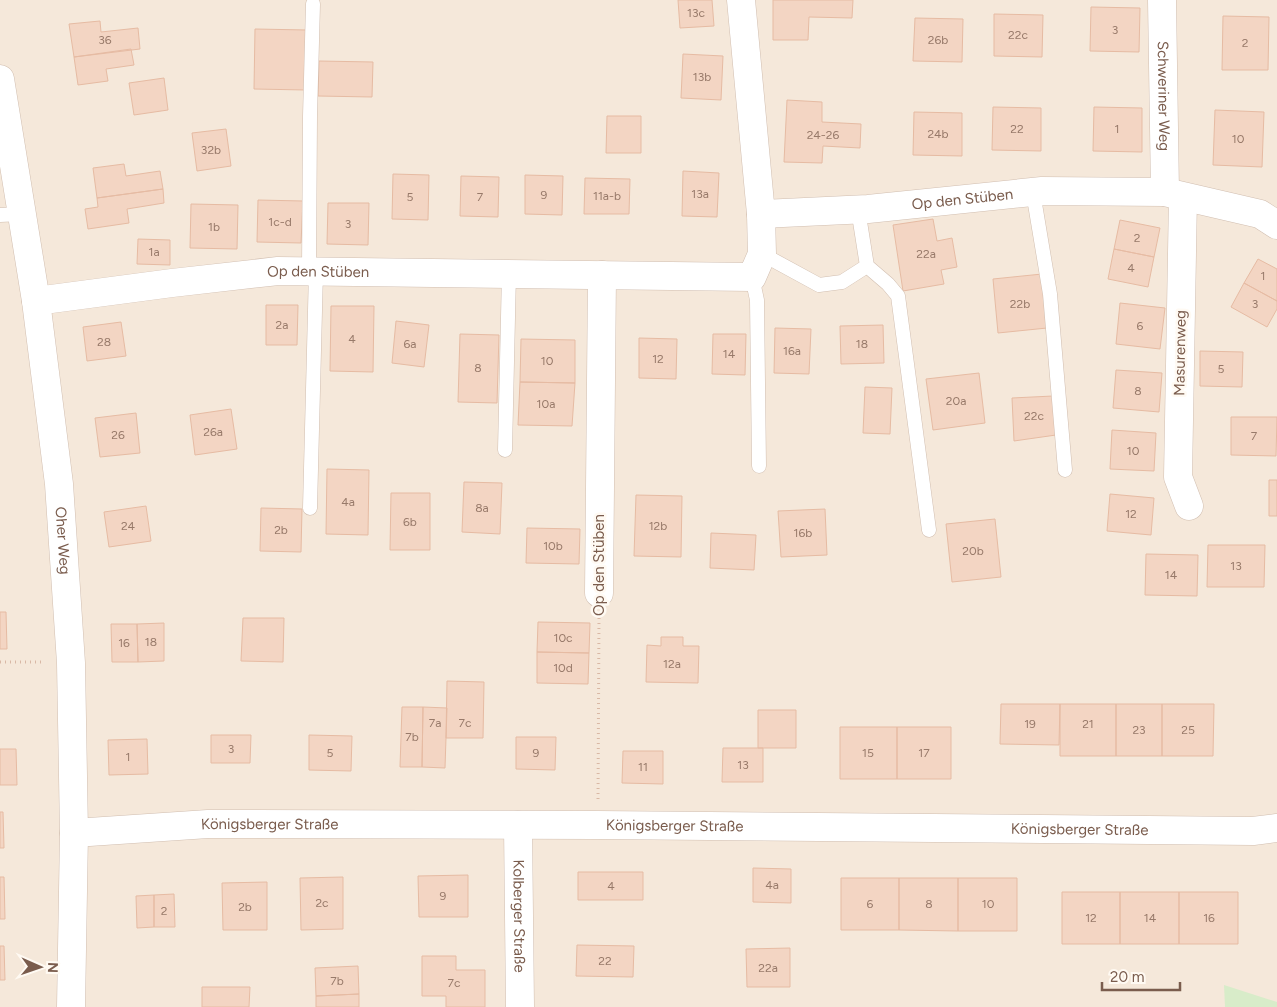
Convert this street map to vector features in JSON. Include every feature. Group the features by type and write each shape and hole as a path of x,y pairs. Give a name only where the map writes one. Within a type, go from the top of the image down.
{"street":[{"path":"741,0 761,214 757,265"},
{"name":"Schweriner Weg","path":"1162,0 1174,195"},
{"name":"Oher Weg","path":"0,79 11,214 36,301 59,484 71,663 74,833 71,1007"},
{"name":"Op den Stüben","path":"761,214 858,210 1033,192 1174,195 1260,214 1277,225"},
{"name":"Masurenweg","path":"1174,195 1178,478 1189,506"},
{"name":"Op den Stüben","path":"36,301 278,271 602,274 757,265"},
{"name":"Op den Stüben","path":"599,593 602,274"},
{"name":"Königsberger Straße","path":"74,833 208,824 598,825 1253,831 1277,828"},
{"name":"Kolberger Straße","path":"518,825 520,1007"}],"lane":[{"path":"310,508 312,271 310,116 313,4"},
{"path":"1033,192 1050,294 1065,470"},
{"path":"858,210 867,266 888,284 898,296 929,530"},
{"path":"759,466 757,265 819,285 842,282 867,266"},
{"path":"505,450 509,273"}],"path":[{"name":"Op den Stüben","path":"598,825 599,593"},
{"path":"0,662 71,663"}],"shaded area":[{"path":"0,0 1277,0 1277,1007 0,1007"}],"green space":[{"path":"1224,985 1277,1002 1277,1007 1225,1007"}],"building":[{"path":"678,0 712,0 714,26 680,28"},
{"path":"773,0 853,0 852,18 809,17 808,40 773,40"},
{"path":"1091,7 1140,8 1139,52 1090,51"},
{"path":"994,14 1043,15 1042,57 994,56"},
{"path":"1223,16 1269,17 1268,70 1222,70"},
{"path":"915,18 963,19 962,62 913,61"},
{"path":"100,21 101,32 138,28 140,49 74,57 69,24"},
{"path":"255,29 307,30 306,90 254,89"},
{"path":"131,49 134,65 106,69 108,81 78,85 74,57"},
{"path":"683,54 723,56 721,100 681,98"},
{"path":"319,61 373,62 372,97 318,96"},
{"path":"164,78 168,110 134,115 129,83"},
{"path":"787,100 822,102 822,122 861,124 860,148 823,146 822,163 784,162"},
{"path":"993,107 1041,108 1041,151 992,150"},
{"path":"1094,107 1142,108 1142,152 1093,151"},
{"path":"1215,110 1264,112 1262,167 1213,165"},
{"path":"914,112 962,113 962,156 913,155"},
{"path":"607,116 641,116 641,153 606,153"},
{"path":"226,129 231,166 197,171 192,133"},
{"path":"124,164 126,176 160,171 163,189 97,198 93,168"},
{"path":"683,171 719,173 717,217 682,216"},
{"path":"393,174 429,175 428,220 392,219"},
{"path":"525,175 563,176 562,215 525,214"},
{"path":"461,176 499,177 498,217 460,216"},
{"path":"585,178 630,179 629,214 584,214"},
{"path":"163,189 164,203 127,209 129,223 88,229 85,209 98,207 97,198"},
{"path":"258,200 303,201 301,243 257,242"},
{"path":"328,203 369,203 368,245 327,244"},
{"path":"191,204 238,205 237,249 190,248"},
{"path":"933,219 937,241 952,238 957,267 941,270 944,284 903,291 893,225"},
{"path":"1120,220 1160,228 1154,257 1114,249"},
{"path":"138,239 170,240 170,265 137,264"},
{"path":"1114,249 1154,257 1148,287 1108,279"},
{"path":"1258,259 1277,269 1277,301 1244,283"},
{"path":"1042,274 1047,328 998,333 993,279"},
{"path":"1244,283 1277,301 1277,309 1267,327 1231,307"},
{"path":"1120,303 1165,308 1160,349 1116,344"},
{"path":"266,305 298,305 297,345 266,345"},
{"path":"331,306 374,306 373,372 330,371"},
{"path":"396,321 429,325 424,367 392,363"},
{"path":"121,322 126,356 87,361 83,327"},
{"path":"883,325 884,363 841,364 840,326"},
{"path":"775,328 811,329 809,374 774,373"},
{"path":"460,334 499,335 497,403 458,402"},
{"path":"713,334 746,334 745,375 712,374"},
{"path":"639,338 677,339 676,379 639,378"},
{"path":"521,339 575,340 575,383 520,382"},
{"path":"1200,351 1243,352 1242,387 1200,386"},
{"path":"1116,370 1162,373 1159,412 1113,408"},
{"path":"979,373 985,423 933,430 926,379"},
{"path":"520,382 575,383 572,426 518,425"},
{"path":"865,387 892,388 890,434 863,433"},
{"path":"1053,396 1056,435 1014,441 1012,398"},
{"path":"231,409 237,449 195,455 190,415"},
{"path":"136,413 140,453 100,457 95,418"},
{"path":"1231,417 1277,417 1276,456 1231,455"},
{"path":"1112,430 1156,433 1154,471 1110,469"},
{"path":"327,469 369,470 368,535 326,534"},
{"path":"1269,480 1277,480 1277,516 1269,516"},
{"path":"464,482 502,483 500,534 462,532"},
{"path":"391,493 430,493 430,550 390,550"},
{"path":"1110,494 1154,498 1151,535 1107,531"},
{"path":"636,495 682,496 681,557 634,556"},
{"path":"146,506 151,541 109,547 104,512"},
{"path":"261,508 302,509 301,552 260,551"},
{"path":"825,509 827,555 781,557 778,511"},
{"path":"995,519 1001,577 952,582 946,524"},
{"path":"527,528 580,529 579,564 526,563"},
{"path":"711,533 756,535 754,570 710,568"},
{"path":"1208,545 1265,545 1264,587 1207,587"},
{"path":"1146,554 1198,555 1197,596 1145,595"},
{"path":"0,612 6,612 7,649 0,649"},
{"path":"243,618 284,618 283,662 241,661"},
{"path":"538,622 590,623 589,653 537,652"},
{"path":"164,623 164,661 138,662 137,624"},
{"path":"111,624 137,624 138,662 112,662"},
{"path":"661,637 683,637 683,646 699,646 698,683 646,682 647,645 661,646"},
{"path":"537,652 589,653 588,684 537,683"},
{"path":"447,681 484,682 483,738 446,738"},
{"path":"1001,704 1060,704 1059,745 1000,744"},
{"path":"1060,704 1116,704 1116,756 1060,756"},
{"path":"1116,704 1162,704 1162,756 1116,756"},
{"path":"1162,704 1214,704 1213,756 1162,756"},
{"path":"402,707 423,707 422,767 400,767"},
{"path":"423,707 447,708 445,768 422,767"},
{"path":"758,710 796,710 796,748 758,748"},
{"path":"840,727 897,727 897,779 840,779"},
{"path":"897,727 951,727 951,779 897,779"},
{"path":"211,735 251,735 250,763 211,763"},
{"path":"309,735 352,736 351,771 309,770"},
{"path":"516,737 556,737 555,770 516,769"},
{"path":"147,739 148,774 109,775 108,740"},
{"path":"723,748 763,748 763,782 722,782"},
{"path":"0,749 16,749 17,785 0,785"},
{"path":"623,751 663,751 663,784 622,783"},
{"path":"0,812 3,812 4,848 0,848"},
{"path":"753,868 791,869 791,903 753,902"},
{"path":"578,872 643,872 643,900 578,900"},
{"path":"468,875 468,917 419,917 418,876"},
{"path":"0,877 4,877 5,919 0,919"},
{"path":"343,877 343,929 301,930 300,878"},
{"path":"841,878 899,878 899,930 841,930"},
{"path":"899,878 958,878 958,931 899,930"},
{"path":"958,878 1017,878 1017,931 958,931"},
{"path":"267,882 267,930 223,930 222,883"},
{"path":"1062,892 1120,892 1120,944 1062,944"},
{"path":"1120,892 1179,892 1179,944 1120,944"},
{"path":"1179,892 1238,892 1238,944 1179,944"},
{"path":"174,894 175,927 154,927 154,895"},
{"path":"154,895 154,927 137,928 136,896"},
{"path":"577,945 634,946 633,977 576,976"},
{"path":"0,946 4,946 5,980 0,980"},
{"path":"790,948 790,987 747,987 746,949"},
{"path":"422,956 456,956 456,970 485,970 485,1007 446,1007 446,996 422,996"},
{"path":"358,966 359,994 316,996 315,968"},
{"path":"202,987 250,987 249,1007 202,1007"},
{"path":"359,994 359,1007 316,1007 316,996"}]}
